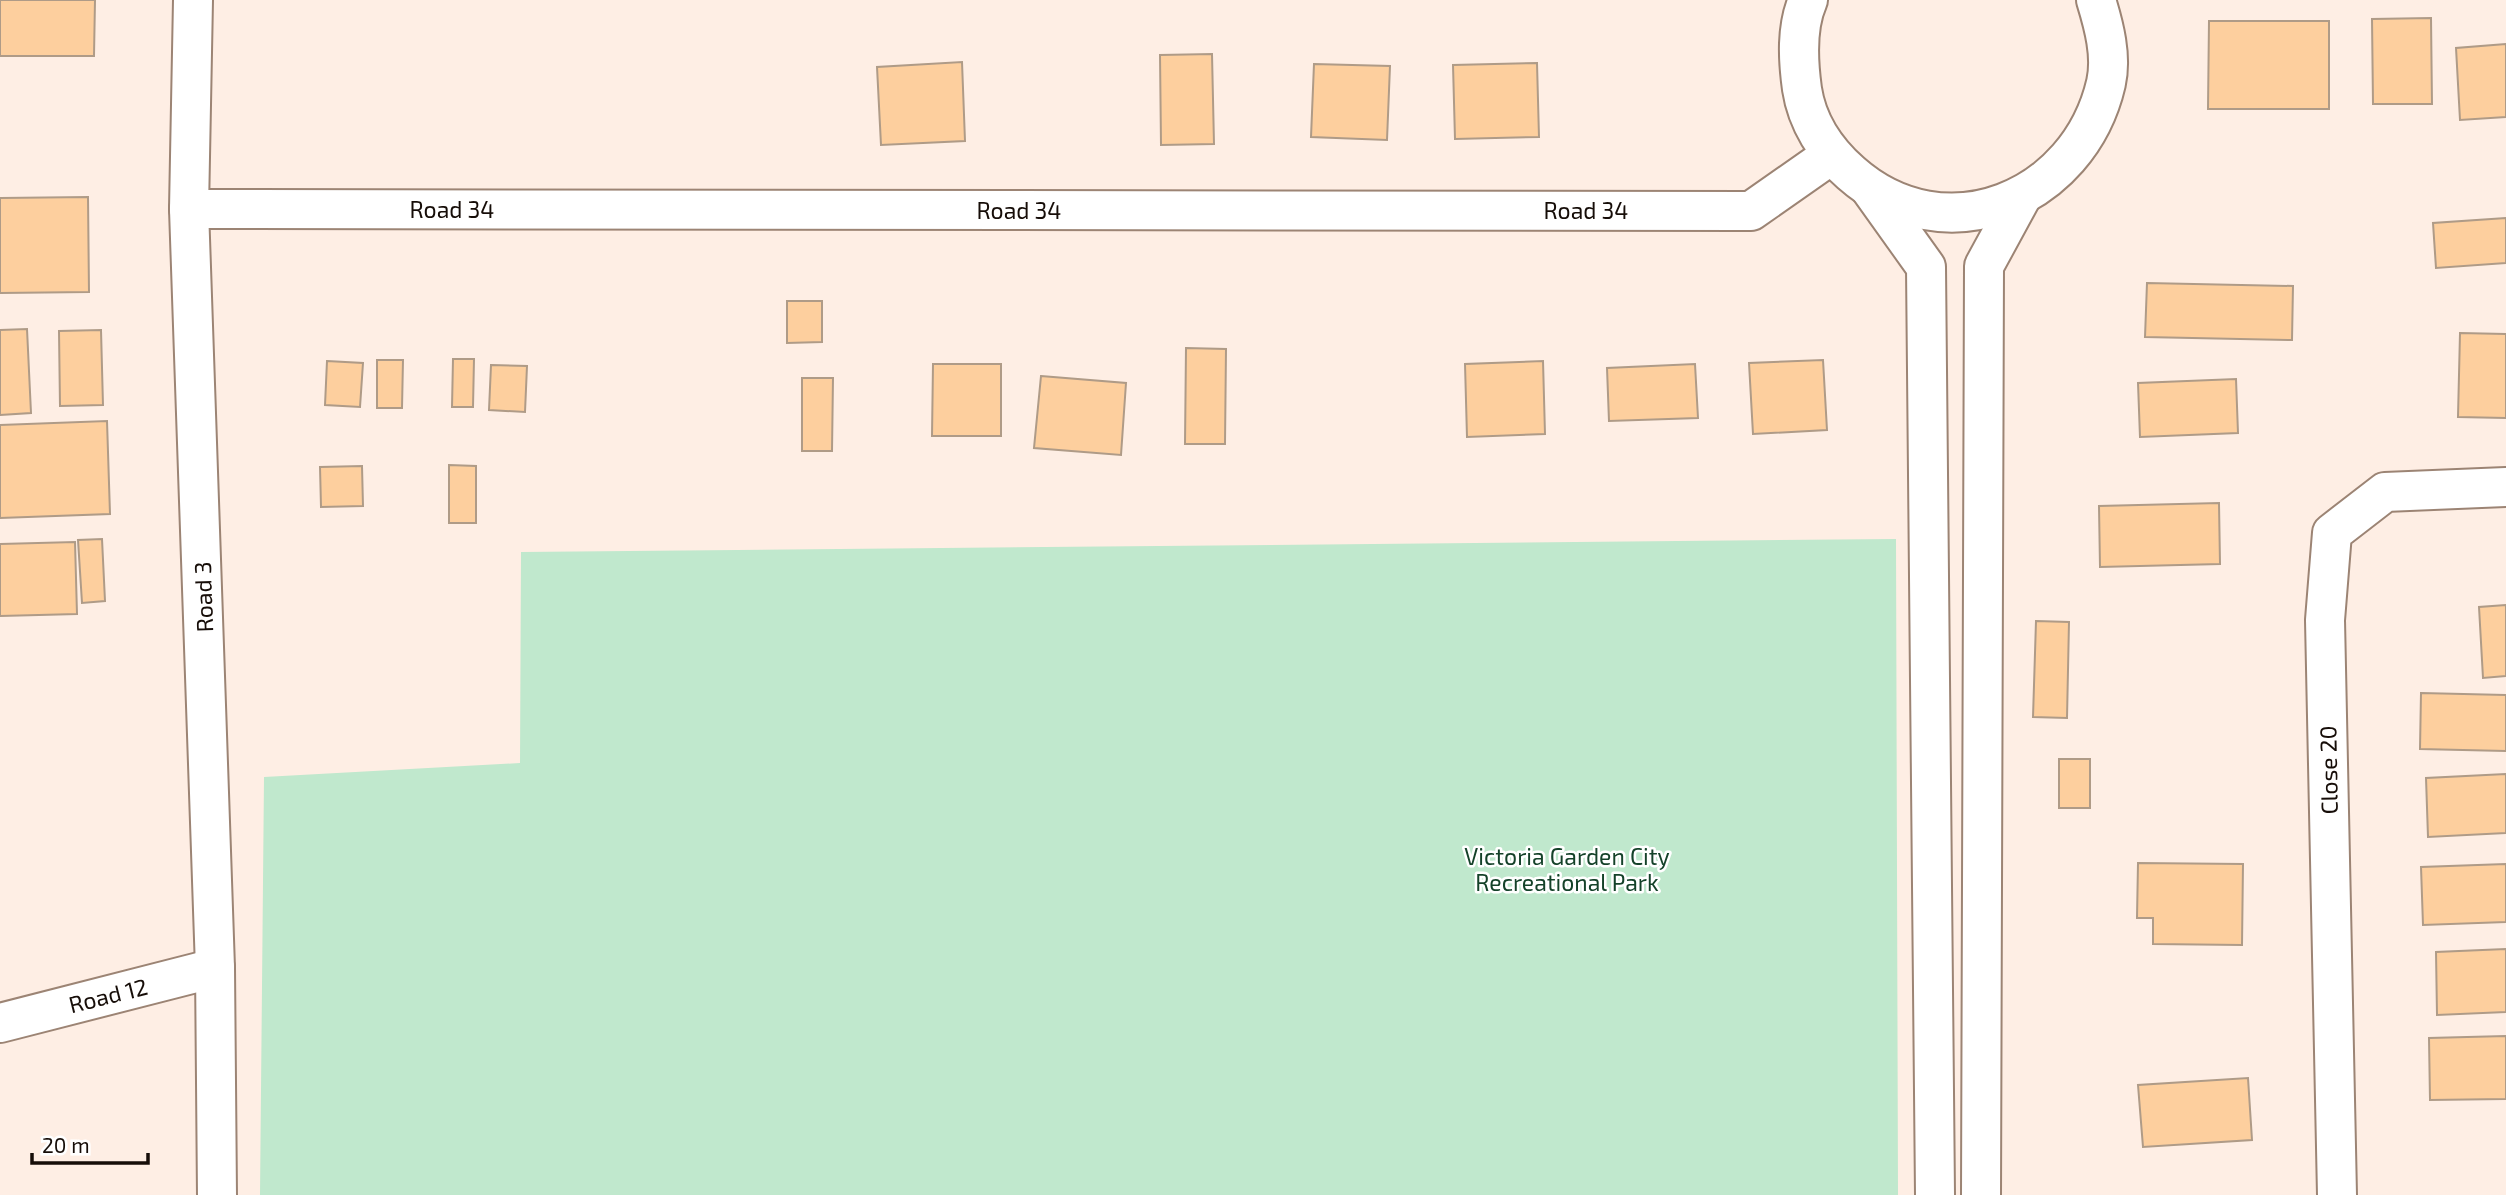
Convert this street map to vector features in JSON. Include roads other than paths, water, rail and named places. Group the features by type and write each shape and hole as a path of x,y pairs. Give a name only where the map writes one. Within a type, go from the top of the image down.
{"street":[{"name":"Road 3","path":"193,0 189,209 215,968 217,1195"},
{"path":"1808,0 1797,56 1805,109 1831,155 1871,190 1926,267 1935,1195"},
{"path":"1871,190 1920,210 1973,212 2021,198 2061,169 2091,129 2106,81 2106,32 2096,0"},
{"name":"Road 34","path":"189,209 1751,211 1831,155"},
{"path":"1981,1195 1984,265 2021,198"},
{"name":"Close 20","path":"2337,1195 2325,620 2332,533 2385,492 2506,487"},
{"name":"Road 12","path":"0,1023 215,968"}],"park label":[{"name":"Victoria Garden City Recreational Park","path":"1567,869"}]}
